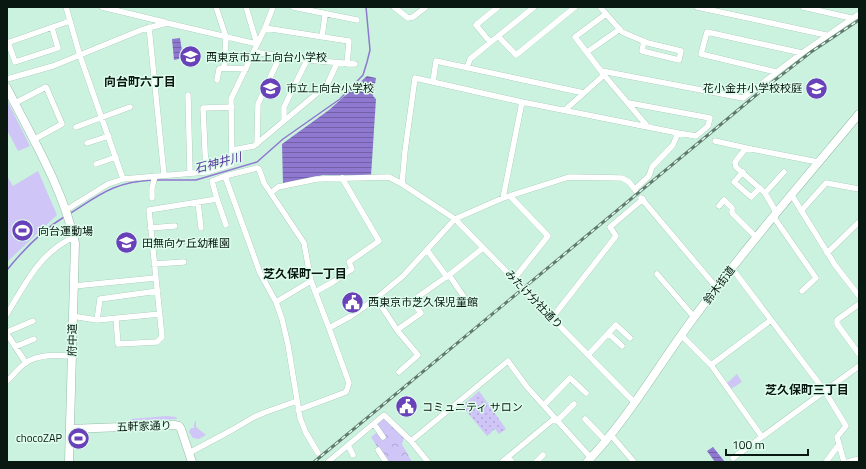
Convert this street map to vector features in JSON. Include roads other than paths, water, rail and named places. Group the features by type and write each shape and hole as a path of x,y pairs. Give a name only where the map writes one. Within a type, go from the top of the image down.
{"street":[{"path":"66,7 80,56 124,179"},
{"path":"102,7 257,44"},
{"path":"216,7 226,37 224,68"},
{"path":"246,7 257,44"},
{"path":"67,213 108,184 124,179 206,172 232,164 231,98 265,28 272,7"},
{"path":"293,7 357,20"},
{"path":"394,7 408,18 413,17 426,7"},
{"path":"490,42 476,25 498,7"},
{"path":"467,68 470,59 534,7"},
{"path":"498,36 516,55 575,7"},
{"path":"600,7 622,32 644,41 681,51 679,60 642,51 644,41"},
{"path":"696,7 826,35"},
{"path":"803,7 851,18"},
{"path":"824,12 830,7"},
{"path":"322,37 325,14"},
{"path":"606,14 575,38 648,127"},
{"path":"603,73 743,98 802,52 859,14"},
{"path":"52,28 58,48 15,62 8,43 70,21"},
{"path":"7,79 53,66 149,27 167,23"},
{"path":"149,27 164,175"},
{"path":"265,28 349,41 347,64"},
{"path":"587,52 620,29"},
{"path":"776,72 701,54 707,32 802,52"},
{"path":"254,52 307,60 355,64"},
{"path":"257,144 258,104 280,56"},
{"path":"284,120 284,106 307,60"},
{"path":"433,82 436,61 584,93"},
{"path":"232,150 254,146 257,144 327,85 337,63"},
{"path":"217,80 218,70 224,68 246,69"},
{"path":"565,110 603,73"},
{"path":"402,184 415,78 522,102 696,136 708,126 710,118 629,103"},
{"path":"15,103 46,87 62,124 33,140"},
{"name":"府中道","path":"7,88 58,192 67,213 75,243 70,429 67,462"},
{"path":"188,95 190,173"},
{"path":"503,198 522,102"},
{"path":"76,127 130,107"},
{"path":"206,172 203,108 232,107"},
{"name":"鈴木街道","path":"589,460 608,438 716,287 791,194 859,114"},
{"path":"329,328 351,316 403,276 455,219 503,198 569,177 622,178 629,182 635,190 649,176 652,167 673,145 678,133"},
{"path":"86,143 109,136"},
{"path":"714,141 818,162"},
{"path":"746,148 735,162 736,167 765,193 775,214 816,278 802,291"},
{"path":"96,164 116,157"},
{"path":"226,225 216,199 212,181 224,176 257,168 259,169 264,183 304,243 311,281 349,383 346,392 298,410"},
{"path":"743,172 734,182 751,197 760,188"},
{"path":"765,193 784,172"},
{"path":"152,198 155,176"},
{"path":"224,176 260,273 276,302 282,319 288,345 298,410 306,433 318,453"},
{"name":"みたけ分社通り","path":"271,193 278,186 317,179 389,177 402,184 455,219 634,402"},
{"path":"315,292 334,282 352,268 348,262 379,241 342,178"},
{"path":"801,211 826,183 859,190"},
{"path":"791,194 827,253 859,296"},
{"path":"510,196 548,236 514,279"},
{"path":"552,318 616,236 610,227 642,198 716,287"},
{"path":"719,206 726,198 732,208 732,213 756,238"},
{"path":"116,319 118,344 157,342 162,337 149,210 216,199"},
{"path":"198,202 201,228"},
{"path":"827,253 859,222"},
{"path":"150,228 175,226"},
{"path":"7,314 38,264 55,247 74,237"},
{"path":"152,245 182,242"},
{"path":"397,330 421,313 412,301 448,276 483,248"},
{"path":"427,250 466,300"},
{"path":"154,264 184,262"},
{"path":"731,268 824,390 846,426 837,437 844,462"},
{"path":"657,274 694,317"},
{"path":"74,286 155,278"},
{"path":"276,302 311,281"},
{"path":"97,320 100,299 158,291"},
{"path":"376,298 397,330 418,355 399,372"},
{"path":"859,304 837,320 836,324 859,354"},
{"path":"72,316 97,320 160,314"},
{"path":"711,365 771,320"},
{"path":"26,363 7,333 33,321"},
{"path":"588,355 616,325 630,338"},
{"path":"608,333 622,346"},
{"path":"681,335 711,365 762,437"},
{"path":"15,346 34,339"},
{"path":"7,381 26,363 49,355 71,356"},
{"path":"411,441 508,361 527,387 556,419 589,460"},
{"path":"733,458 824,390 859,366"},
{"path":"544,405 570,378 586,393"},
{"path":"189,453 254,417 297,401"},
{"path":"502,462 510,460 574,404"},
{"path":"326,462 384,415 411,441 428,462"},
{"path":"585,419 634,462"},
{"path":"374,424 383,436"},
{"name":"五軒家通り","path":"70,429 179,426 192,462"},
{"path":"348,445 353,455"},
{"path":"826,462 837,447 840,446"},
{"path":"378,450 386,462"},
{"path":"536,462 543,455"},
{"path":"848,462 859,459"}],"waterway":[{"name":"石神井川","path":"157,180 196,180 257,162 283,139 340,99 363,75 367,62 370,50 366,7"},
{"name":"石神井川","path":"69,214 108,190 128,183 153,180"},
{"name":"石神井川","path":"7,270 33,241 64,217"}],"railway":[{"path":"314,462 761,91 811,52 859,20"}],"place":[{"name":"西東京市立上向台小学校","path":"190,57"},
{"name":"市立上向台小学校","path":"271,88"},
{"name":"花小金井小学校校庭","path":"817,88"},
{"name":"向台運動場","path":"23,231"},
{"name":"田無向ケ丘幼稚園","path":"126,243"},
{"name":"西東京市芝久保児童館","path":"353,302"},
{"name":"コミュニティ サロン","path":"406,407"},
{"name":"chocoZAP","path":"78,438"}],"district":[{"name":"向台町六丁目","path":"140,82"},
{"name":"芝久保町一丁目","path":"305,274"},
{"name":"芝久保町三丁目","path":"807,390"}]}
